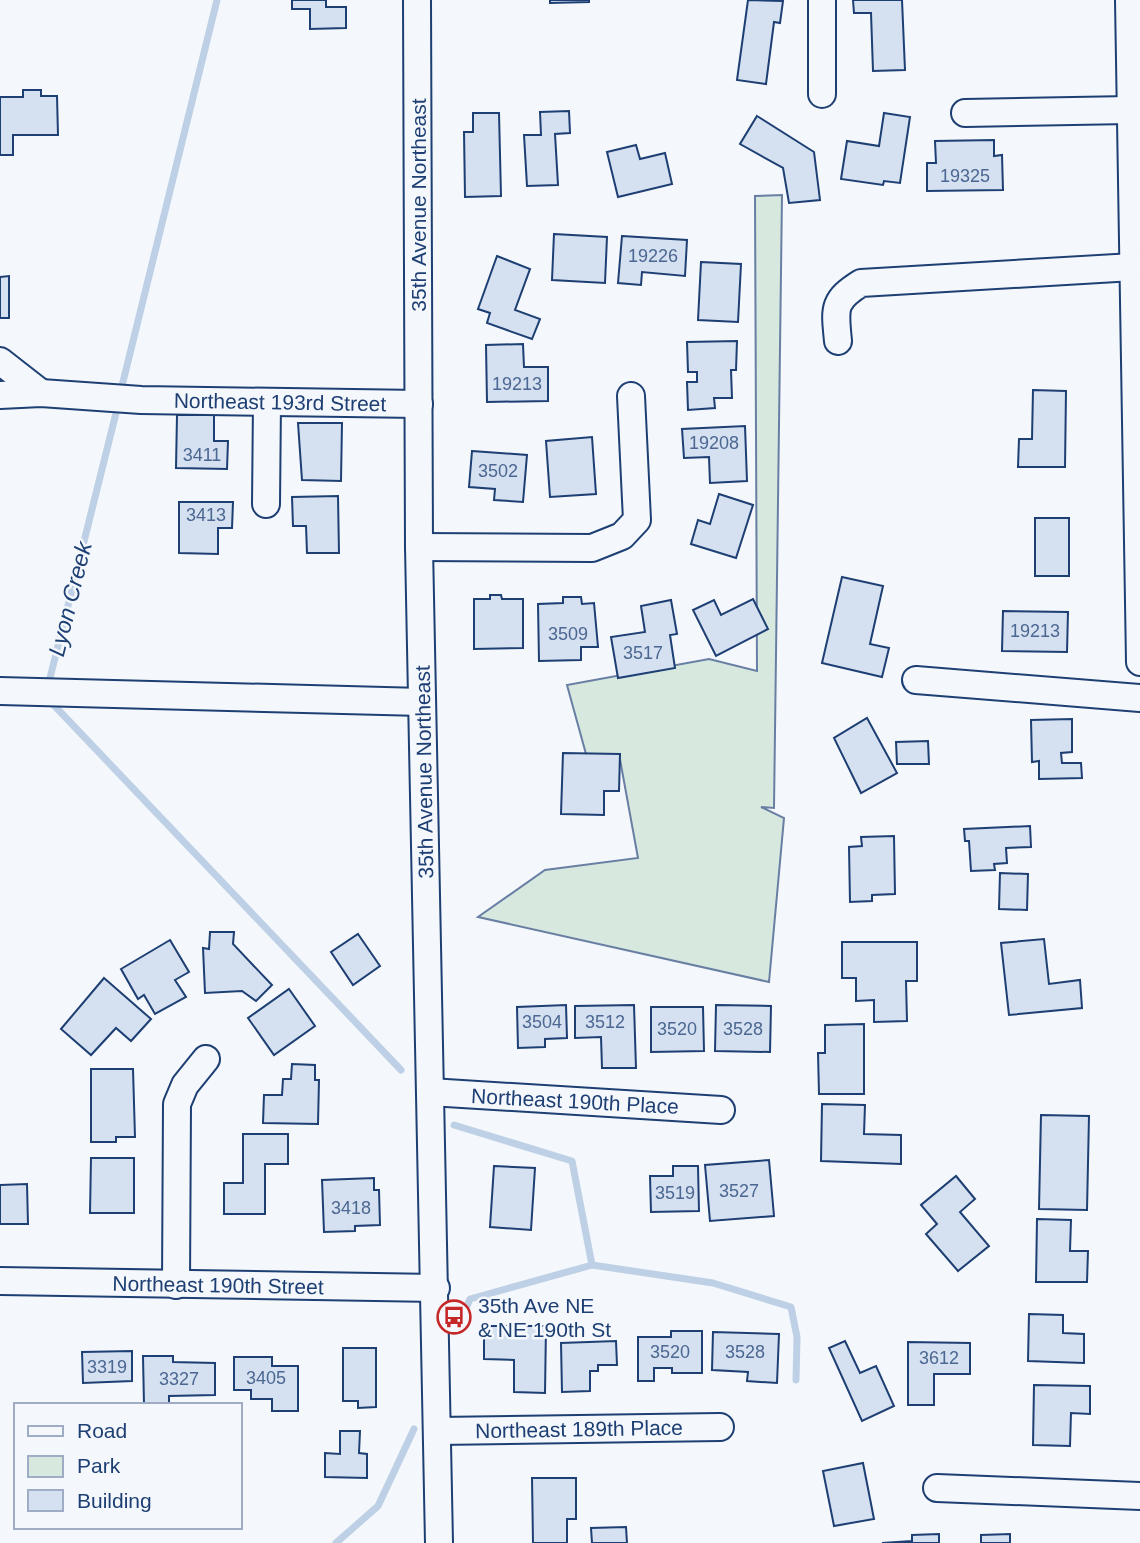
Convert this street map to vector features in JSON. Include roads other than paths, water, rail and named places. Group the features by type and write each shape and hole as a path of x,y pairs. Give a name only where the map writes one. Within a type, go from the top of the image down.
{"street":[{"name":"35th Avenue Northeast","path":"417,0 419,547 436,1287 439,1543"},
{"path":"822,0 822,94"},
{"path":"1129,0 1133,94 1133,267 1137,359 1140,662"},
{"path":"965,113 1133,94"},
{"path":"838,341 835,309 843,295 861,284 1133,267"},
{"path":"0,361 41,393"},
{"name":"Northeast 193rd Street","path":"0,395 41,393 141,400 419,404"},
{"path":"419,547 592,548 622,537 637,520 631,396"},
{"path":"266,504 267,402"},
{"path":"916,680 1140,698"},
{"path":"0,691 422,702"},
{"path":"176,1285 177,1104 185,1085 206,1059"},
{"name":"Northeast 190th Place","path":"430,1092 721,1110"},
{"name":"Northeast 190th Street","path":"0,1281 436,1287"},
{"name":"Northeast 189th Place","path":"438,1431 720,1427"},
{"path":"937,1488 1140,1496"}],"waterway":[{"name":"Lyon Creek","path":"120,394 217,0"},
{"name":"Lyon Creek","path":"48,686 118,405"},
{"name":"Lyon Creek","path":"49,700 401,1070"},
{"name":"Lyon Creek","path":"454,1125 572,1161 592,1265 470,1299 456,1331"},
{"path":"592,1265 713,1283 791,1307 797,1337 796,1380"},
{"name":"Lyon Creek","path":"336,1543 378,1506 414,1429"}],"place":[{"name":"35th Ave NE & NE 190th St","path":"454,1317"}]}
